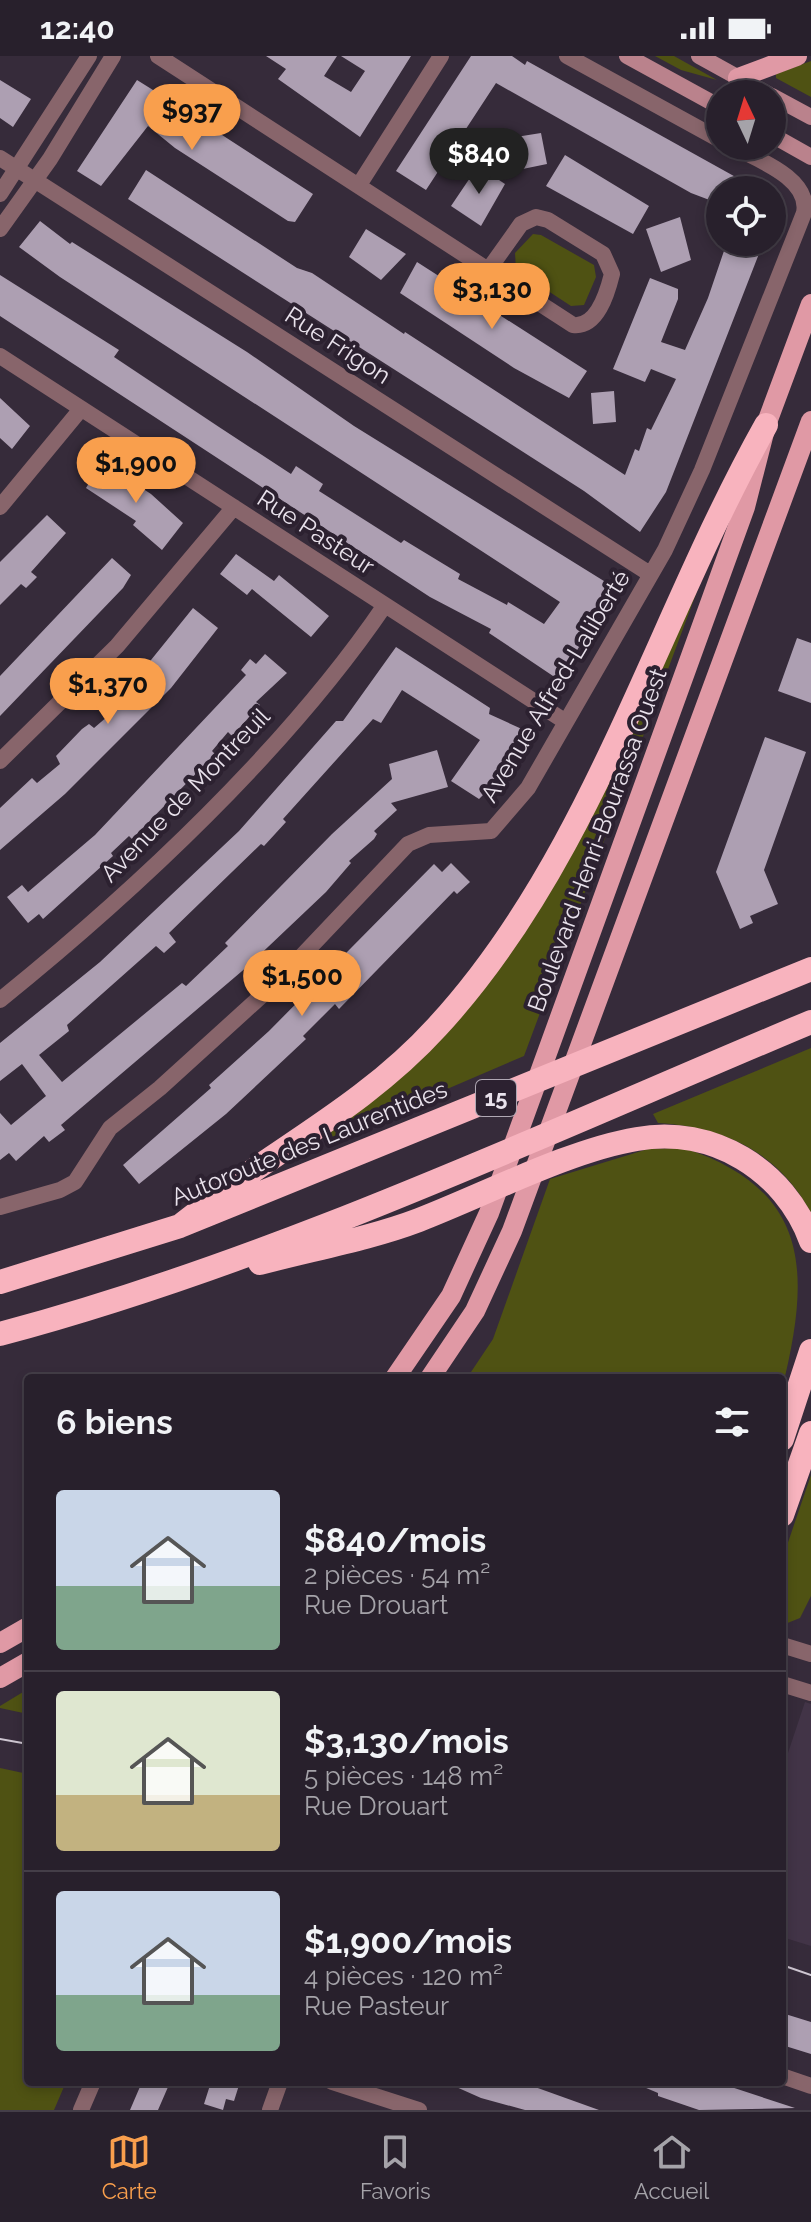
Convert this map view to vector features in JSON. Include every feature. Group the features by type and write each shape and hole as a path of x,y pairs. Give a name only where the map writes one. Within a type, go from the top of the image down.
{"highway":[{"path":"180,1226 266,1161 334,1118 385,1077 437,1027 497,954 567,835 724,501 766,425"},
{"name":"Autoroute des Laurentides","path":"0,1282 180,1226 811,969"},
{"name":"15","path":"0,1334 107,1303 381,1201 811,1022"},
{"path":"107,1303 415,1222 602,1148 648,1137 705,1142 752,1163 787,1195 811,1241"},
{"path":"786,1427 811,1351"},
{"path":"786,1504 811,1433"}],"main road":[{"path":"627,56 706,99"},
{"path":"699,56 742,80"},
{"path":"738,78 797,56"},
{"path":"786,104 811,117"},
{"path":"786,143 811,157"},
{"name":"Boulevard Henri-Bourassa Ouest","path":"398,1374 451,1296 489,1213 745,507 766,425 811,304"},
{"path":"433,1374 485,1292 524,1200 811,421"},
{"path":"0,1643 24,1629"},
{"path":"0,1678 24,1664"}],"street":[{"path":"0,194 89,56"},
{"path":"0,229 35,180 113,56"},
{"path":"158,56 577,326 593,319 612,274 603,254 548,220 536,217 521,224 489,269"},
{"path":"359,185 441,56"},
{"path":"567,56 706,132"},
{"name":"Rue Frigon","path":"0,158 650,574"},
{"name":"Avenue Alfred-Laliberté","path":"0,1207 60,1190 75,1182 110,1128 160,1088 270,988 408,844 429,835 481,834 498,826 528,788 650,574 702,470 800,226 806,207 801,192 786,177 756,160"},
{"name":"Rue Pasteur","path":"0,356 566,722"},
{"path":"0,507 81,409"},
{"path":"0,761 117,646 234,507"},
{"name":"Avenue de Montreuil","path":"0,1000 92,923 203,817 312,698 385,605"},
{"path":"786,1646 810,1649"},
{"path":"786,1685 811,1693"},
{"path":"786,2077 811,2086"},
{"path":"81,2110 91,2086"},
{"path":"270,2110 279,2086"},
{"path":"344,2086 419,2110"}],"shaded area":[{"path":"655,56 674,56 717,80 681,70"},
{"path":"811,61 811,97 786,83 786,80 776,78 776,74"},
{"path":"533,234 541,235 594,265 596,277 584,305 571,306 516,270 515,253"},
{"path":"712,551 524,1056 333,1138 330,1128 474,996"},
{"path":"811,1048 811,1213 783,1174 747,1147 705,1130 658,1123 653,1114"},
{"path":"684,1148 726,1166 757,1187 778,1212 792,1240 797,1272 797,1308 785,1374 470,1374 493,1339 550,1179 648,1149"},
{"path":"811,1475 811,1596 800,1618 786,1624 786,1548"},
{"path":"24,1691 24,1713 0,1706"},
{"path":"805,1702 811,1704 811,1946 786,1938 786,1759"},
{"path":"0,1768 24,1773 24,2086 64,2086 54,2110 0,2110"}],"building":[{"path":"266,56 337,56 324,76 351,92 365,71 341,56 411,56 360,137 278,79 286,69"},
{"path":"471,56 512,56 525,65 527,61 734,176 706,176 706,199 691,193 496,83 426,190 396,171"},
{"path":"0,80 31,99 13,127 0,118"},
{"path":"137,80 161,95 156,103 177,116 182,109 313,194 295,222 288,221 175,148 148,126 101,186 77,171"},
{"path":"541,133 547,164 503,173 496,140"},
{"path":"565,155 649,206 633,234 546,186"},
{"path":"478,166 505,184 481,226 451,206"},
{"path":"146,170 297,268 312,273 405,332 625,475 635,449 639,451 647,428 651,430 676,379 651,369 645,382 613,369 650,278 678,289 678,299 661,342 685,350 722,256 758,256 666,492 640,532 584,491 128,199"},
{"path":"680,217 691,260 661,272 646,229"},
{"path":"40,221 70,244 72,242 247,352 354,426 612,586 575,644 579,647 559,680 489,633 491,629 430,597 0,316 0,275 119,350 114,357 219,427 291,474 296,466 323,484 319,491 401,543 404,540 460,574 458,579 507,605 508,602 544,624 560,602 60,277 19,247"},
{"path":"366,229 406,254 381,280 349,257"},
{"path":"417,262 587,371 569,398 514,368 400,293"},
{"path":"614,391 616,422 593,424 591,393"},
{"path":"0,398 30,426 12,449 0,438"},
{"path":"102,462 151,494 183,523 162,550 133,525 136,521 86,488"},
{"path":"47,515 66,533 31,572 37,577 26,588 21,584 0,605 0,562"},
{"path":"236,554 274,581 279,575 329,616 311,637 252,589 247,595 220,574"},
{"path":"112,558 131,575 123,588 0,716 0,676"},
{"path":"193,608 218,628 171,688 65,794 0,850 0,808 32,778 37,783 60,764 56,756 82,729 89,724 94,728 115,710 118,705 112,700 151,660"},
{"path":"797,638 811,643 811,703 778,691"},
{"path":"396,647 490,708 489,714 524,730 489,789 479,799 451,781 480,740 402,690 381,723 373,719 283,819 286,822 264,846 261,844 169,933 176,942 164,953 156,946 67,1025 69,1031 39,1055 62,1082 182,983 186,986 228,946 225,943 332,834 392,779 389,764 437,750 448,787 391,803 397,810 374,831 377,834 374,839 349,861 351,863 326,892 248,966 61,1125 65,1130 49,1142 44,1136 16,1161 9,1153 0,1160 0,1113 11,1125 46,1096 22,1064 0,1081 0,1043 100,962 239,831 336,721 343,721"},
{"path":"265,654 287,673 256,702 260,705 232,736 228,732 212,751 215,754 132,839 129,836 111,853 113,856 43,919 39,914 28,923 7,897 22,885 28,892 95,835 246,675 241,670 250,659 256,664"},
{"path":"765,737 806,752 764,870 778,904 750,916 753,923 740,929 716,872"},
{"path":"451,863 470,882 457,894 454,891 339,1009 335,1004 303,1036 306,1039 226,1114 139,1184 123,1165 211,1088 209,1085 269,1031 434,864 442,872"},
{"path":"786,2014 811,2022 811,2054 786,2046"},
{"path":"140,2086 168,2087 158,2110 130,2110"},
{"path":"210,2086 239,2086 234,2101 226,2099 223,2110 204,2104"},
{"path":"454,2086 532,2086 599,2110 525,2110 481,2098"},
{"path":"641,2086 728,2086 795,2108 699,2110 658,2096 658,2093"}],"tram line":[{"path":"0,1739 24,1743"},
{"path":"786,1966 811,1975"}]}
